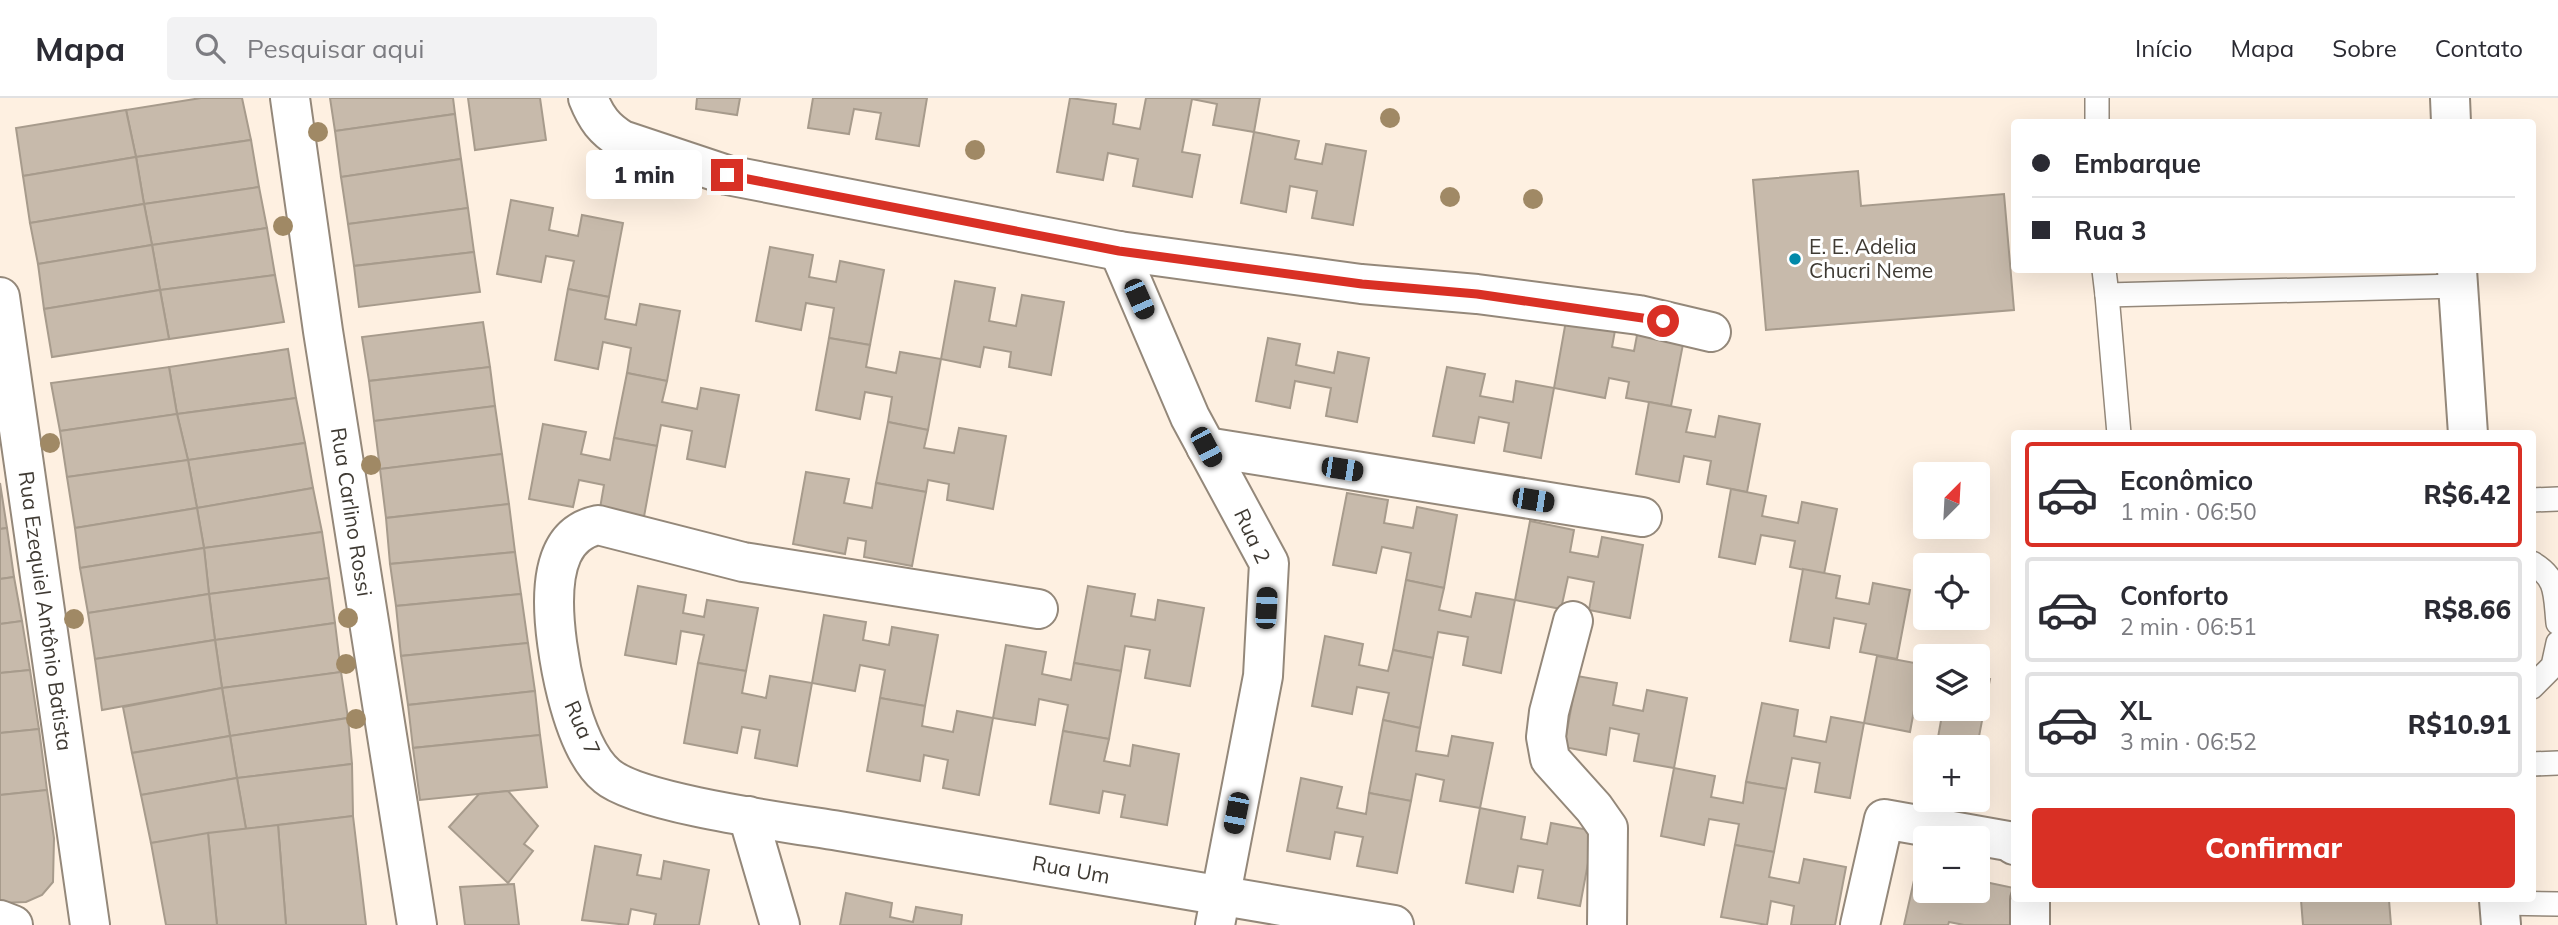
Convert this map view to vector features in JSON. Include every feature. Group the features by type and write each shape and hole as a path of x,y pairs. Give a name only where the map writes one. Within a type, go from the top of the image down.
{"street":[{"name":"Rua Carlino Rossi","path":"290,98 323,331 417,925"},
{"path":"589,98 596,117 607,131 664,157 727,175 1119,251 1362,284 1416,287 1639,315 1711,332"},
{"path":"2450,98 2451,119"},
{"name":"Rua 2","path":"1119,251 1206,447 1269,563 1263,676 1218,910"},
{"path":"2457,278 2468,430"},
{"name":"Rua Ezequiel Antônio Batista","path":"0,297 90,925"},
{"path":"1206,447 1642,517"},
{"name":"Rua 7","path":"748,816 630,790 605,776 584,743 568,704 554,613 554,579 560,557 584,528 598,526 743,562 1038,610"},
{"path":"1573,621 1549,712 1546,737 1550,759 1594,808 1608,828 1607,925"},
{"path":"748,816 780,925"},
{"name":"Rua Um","path":"748,816 1218,910 1394,925"},
{"path":"1860,925 1884,819 2011,843"},
{"path":"2030,902 2030,925"},
{"path":"0,920 13,925"}],"lane":[{"path":"2096,119 2097,98"},
{"path":"2104,273 2119,430"},
{"path":"2106,295 2457,278"},
{"path":"2536,500 2558,499"},
{"path":"2536,565 2550,573 2554,580 2558,623"},
{"path":"2536,683 2553,666 2558,643"},
{"path":"2536,764 2558,763"},
{"path":"2500,909 2558,904"}],"building":[{"path":"201,98 242,98 251,140 136,157 126,110"},
{"path":"330,98 453,98 455,114 335,131"},
{"path":"468,98 540,98 546,140 475,150"},
{"path":"697,98 740,98 737,115 696,109"},
{"path":"813,98 927,98 919,146 876,139 881,113 854,109 849,134 808,128"},
{"path":"1070,98 1116,104 1113,124 1140,129 1146,98 1260,98 1254,132 1213,125 1217,104 1192,99 1182,152 1200,155 1192,197 1133,186 1138,159 1108,153 1103,180 1057,172"},
{"path":"126,110 136,157 23,176 16,128"},
{"path":"455,114 461,159 341,177 335,131"},
{"path":"1254,132 1299,141 1295,159 1322,164 1326,144 1366,151 1353,225 1312,218 1317,191 1290,186 1286,212 1241,203"},
{"path":"251,140 259,187 144,204 136,157"},
{"path":"136,157 144,204 30,223 23,176"},
{"path":"461,159 468,208 348,224 341,177"},
{"path":"1858,171 1861,206 2004,194 2014,310 1766,330 1753,180"},
{"path":"259,187 267,228 152,245 144,204"},
{"path":"511,200 553,208 549,230 578,236 582,215 623,223 609,297 568,289 574,261 546,256 541,282 497,274"},
{"path":"144,204 152,245 38,264 30,223"},
{"path":"468,208 474,252 354,266 348,224"},
{"path":"267,228 275,275 160,290 152,245"},
{"path":"152,245 160,290 44,309 38,264"},
{"path":"770,247 813,255 809,277 836,282 840,261 884,270 870,345 829,338 834,308 806,303 801,330 756,321"},
{"path":"474,252 480,292 359,307 354,266"},
{"path":"275,275 284,322 169,339 160,290"},
{"path":"955,281 995,288 989,321 1016,326 1022,295 1064,302 1051,375 1009,367 1011,352 984,347 980,367 941,359"},
{"path":"568,289 609,297 605,319 636,325 640,304 680,311 667,381 627,373 631,348 603,342 598,369 555,360"},
{"path":"160,290 169,339 52,357 44,309"},
{"path":"1567,315 1616,325 1612,347 1634,351 1638,330 1684,339 1671,406 1626,398 1629,382 1609,378 1605,398 1554,388"},
{"path":"483,322 490,367 369,381 362,337"},
{"path":"829,338 870,345 866,367 896,373 900,352 941,359 928,430 888,422 892,397 865,392 860,419 816,410"},
{"path":"1268,338 1300,344 1296,365 1334,373 1338,352 1369,358 1357,422 1326,416 1331,388 1295,381 1290,408 1256,401"},
{"path":"288,349 296,398 177,414 169,367"},
{"path":"169,367 177,414 60,431 51,383"},
{"path":"490,367 495,406 374,421 369,381"},
{"path":"1447,367 1485,374 1480,396 1513,402 1516,381 1554,388 1541,458 1504,451 1509,423 1479,417 1474,443 1433,436"},
{"path":"627,373 667,381 662,402 697,409 701,388 739,395 725,467 687,459 692,431 661,425 657,446 614,438"},
{"path":"296,398 305,443 188,460 177,414"},
{"path":"1649,402 1691,410 1686,432 1715,437 1719,416 1760,424 1747,492 1707,484 1711,461 1684,456 1679,482 1636,474"},
{"path":"495,406 502,454 380,469 374,421"},
{"path":"177,414 188,460 67,477 60,431"},
{"path":"888,422 928,430 924,448 954,453 959,428 1006,436 993,509 947,500 949,484 928,480 926,492 876,483"},
{"path":"543,424 586,432 581,454 610,460 614,438 657,446 643,522 599,514 604,485 579,480 573,507 529,499"},
{"path":"305,443 313,488 197,508 188,460"},
{"path":"502,454 509,504 386,518 380,469"},
{"path":"188,460 197,508 75,528 67,477"},
{"path":"806,472 849,479 844,503 872,508 876,483 926,492 912,566 864,557 866,541 848,538 845,554 793,544"},
{"path":"0,483 7,528 0,529"},
{"path":"313,488 322,532 204,548 197,508"},
{"path":"1731,489 1766,496 1762,516 1798,523 1802,502 1837,509 1824,574 1790,567 1795,541 1761,535 1755,564 1719,557"},
{"path":"1347,493 1388,500 1384,523 1413,528 1417,507 1457,515 1444,588 1406,580 1411,553 1382,547 1376,573 1333,565"},
{"path":"509,504 515,552 390,564 386,518"},
{"path":"197,508 204,548 80,568 75,528"},
{"path":"1530,521 1574,530 1570,552 1598,557 1602,537 1643,545 1630,618 1589,610 1594,582 1568,577 1561,609 1515,600"},
{"path":"7,528 14,577 0,579 0,529"},
{"path":"322,532 329,578 209,594 204,548"},
{"path":"204,548 209,594 88,613 80,568"},
{"path":"515,552 521,594 396,606 390,564"},
{"path":"1803,569 1840,576 1836,598 1869,604 1873,583 1910,590 1897,659 1860,652 1866,624 1834,618 1829,648 1790,641"},
{"path":"14,577 22,621 0,624 0,579"},
{"path":"329,578 335,623 215,640 209,594"},
{"path":"1406,580 1444,588 1439,610 1471,617 1476,593 1515,600 1501,673 1463,665 1468,637 1438,632 1433,658 1393,650"},
{"path":"638,586 686,595 683,613 704,617 707,600 758,608 746,671 698,663 704,635 681,631 676,664 625,655"},
{"path":"1088,586 1135,594 1131,616 1155,620 1158,600 1204,608 1190,686 1145,678 1150,650 1125,646 1121,671 1074,663"},
{"path":"209,594 215,640 95,659 88,613"},
{"path":"521,594 528,643 401,656 396,606"},
{"path":"824,615 866,622 863,640 889,645 892,627 938,635 925,706 880,698 885,670 860,665 855,691 812,683"},
{"path":"22,621 30,670 0,673 0,624"},
{"path":"335,623 341,672 222,688 215,640"},
{"path":"1325,636 1363,644 1359,665 1388,671 1393,650 1433,658 1420,728 1383,720 1389,693 1357,687 1352,714 1312,706"},
{"path":"215,640 222,688 102,710 95,659"},
{"path":"528,643 535,691 408,705 401,656"},
{"path":"1006,645 1046,652 1042,674 1071,680 1074,663 1121,671 1109,739 1063,731 1068,705 1039,699 1035,725 993,718"},
{"path":"1877,656 1913,663 1913,716 1910,732 1864,723"},
{"path":"698,663 746,671 742,693 766,698 770,676 812,683 797,766 755,758 760,730 742,727 737,753 684,743"},
{"path":"30,670 39,729 0,733 0,673"},
{"path":"341,672 348,718 230,736 222,688"},
{"path":"1577,676 1617,683 1613,705 1643,711 1647,690 1687,698 1674,768 1634,761 1639,734 1610,728 1606,755 1564,747"},
{"path":"222,688 230,736 132,753 123,707"},
{"path":"535,691 540,735 413,748 408,705"},
{"path":"880,698 925,706 922,726 953,732 957,711 993,718 979,795 943,788 948,760 924,755 920,781 867,771"},
{"path":"1762,703 1798,710 1794,736 1826,742 1831,717 1864,723 1850,798 1815,792 1820,763 1792,758 1786,789 1746,782"},
{"path":"348,718 352,764 237,778 230,736"},
{"path":"1383,720 1420,728 1416,751 1448,756 1452,736 1493,743 1480,808 1440,801 1444,780 1416,774 1411,801 1369,793"},
{"path":"1941,721 1982,721 1979,735 1938,735"},
{"path":"39,729 47,790 0,795 0,733"},
{"path":"1063,731 1109,739 1104,761 1130,766 1133,745 1179,754 1167,825 1121,817 1125,795 1103,791 1099,813 1050,804"},
{"path":"540,735 547,787 420,800 413,748"},
{"path":"230,736 237,778 141,795 132,753"},
{"path":"352,764 353,816 246,829 237,778"},
{"path":"1674,768 1715,776 1711,797 1743,803 1746,782 1786,789 1774,852 1735,845 1739,824 1709,819 1704,845 1661,836"},
{"path":"237,778 246,829 151,843 141,795"},
{"path":"1301,778 1342,787 1337,808 1366,814 1369,793 1411,801 1397,873 1357,866 1363,837 1335,832 1330,859 1287,851"},
{"path":"47,790 54,838 53,882 42,895 26,902 0,903 0,795"},
{"path":"508,791 538,826 524,844 533,851 508,883 449,827 479,794"},
{"path":"1480,808 1525,817 1521,839 1547,844 1551,823 1594,831 1580,906 1538,898 1543,870 1518,866 1513,892 1466,883"},
{"path":"353,816 366,925 286,925 278,825"},
{"path":"278,825 286,925 217,925 208,833"},
{"path":"208,833 217,925 166,925 151,843"},
{"path":"1735,845 1774,852 1769,877 1799,883 1804,859 1846,867 1835,925 1791,925 1794,906 1771,901 1767,925 1721,917"},
{"path":"595,846 641,855 637,875 661,879 664,861 709,870 699,925 654,925 656,914 631,909 628,925 582,920"},
{"path":"1990,883 2011,887 2011,902 2016,902 2020,925 1964,925 1949,922 1948,925 1904,925 1913,885 1913,903 1990,903"},
{"path":"514,884 519,925 465,925 460,887"},
{"path":"846,893 892,903 890,917 913,922 916,907 962,915 961,925 840,925"},
{"path":"2301,902 2389,902 2391,925 2303,925"}],"place":[{"name":"E. E. Adelia Chucri Neme","path":"1795,259"}],"route":[{"path":"727,175 1119,251 1362,284 1477,294 1639,315 1663,321"}]}
